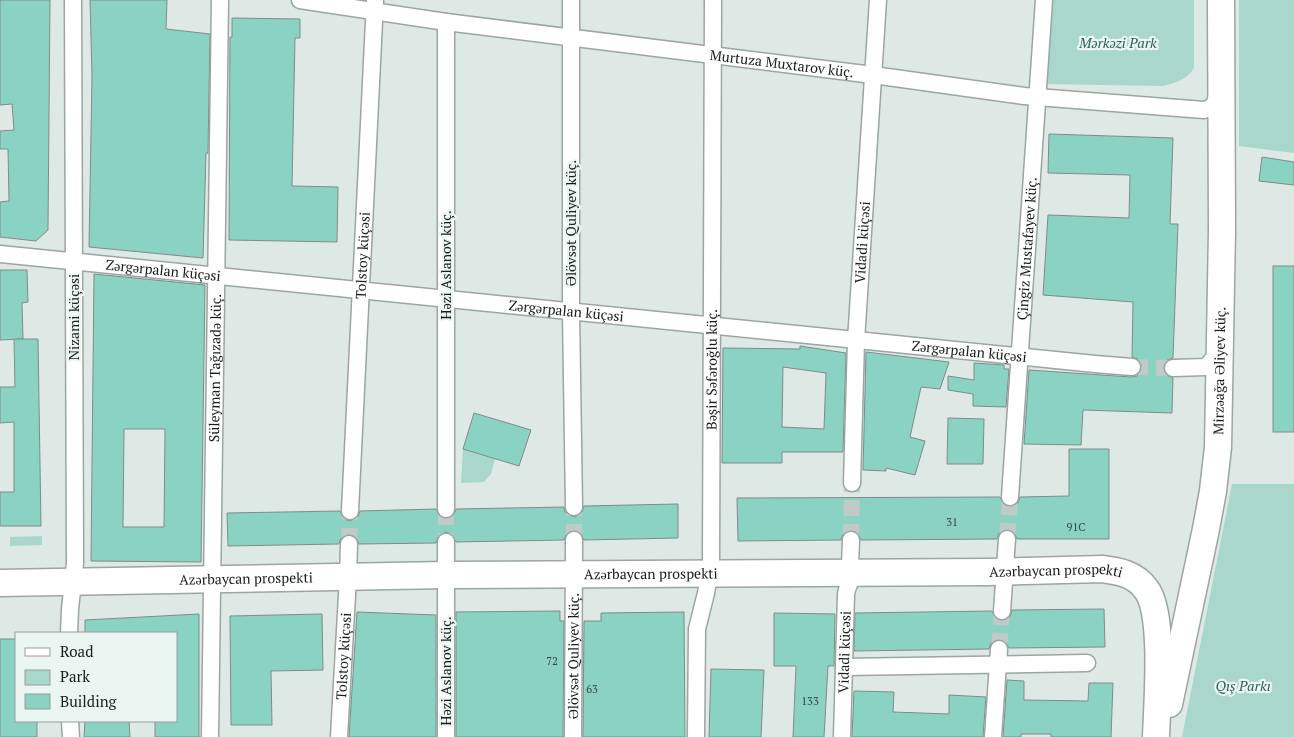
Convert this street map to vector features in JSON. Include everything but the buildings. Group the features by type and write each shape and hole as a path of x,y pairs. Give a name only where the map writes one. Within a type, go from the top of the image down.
{"main road":[{"name":"Mirzəağa Əliyev küç.","path":"1162,737 1206,529 1216,469 1221,326 1221,0"},
{"name":"Azərbaycan prospekti","path":"0,583 211,578 1004,572 1102,569 1134,577 1146,588 1152,599 1157,623 1156,737"}],"street":[{"name":"Nizami küçəsi","path":"69,632 75,563 73,0"},
{"name":"Süleyman Tağızadə küç.","path":"210,737 220,0"},
{"name":"Murtuza Muxtarov küç.","path":"300,0 375,6 446,22 874,75 1036,98 1209,109 1216,100 1222,56"},
{"name":"Əlövsət Quliyev küç.","path":"571,0 571,312 574,506"},
{"name":"Bəşir Səfəroğlu küç.","path":"696,737 696,638 698,621 710,574 713,0"},
{"name":"Vidadi küçəsi","path":"852,483 856,341 878,0"},
{"name":"Çingiz Mustafayev küç.","path":"1010,497 1044,0"},
{"name":"Tolstoy küçəsi","path":"350,511 375,6"},
{"name":"Həzi Aslanov küç.","path":"446,22 446,509"},
{"name":"Zərgərpalan küçəsi","path":"0,254 856,341 1132,366"},
{"path":"1173,368 1203,368 1208,365 1214,358 1221,326"},
{"path":"1002,611 1007,539"},
{"name":"Əlövsət Quliyev küç.","path":"573,737 574,540"},
{"name":"Vidadi küçəsi","path":"842,737 847,588 852,578 845,570 850,566 851,540"},
{"name":"Həzi Aslanov küç.","path":"446,542 446,737"},
{"name":"Tolstoy küçəsi","path":"339,737 349,544"},
{"path":"845,667 999,656 1087,663"},
{"path":"993,737 999,656"},
{"path":"70,722 70,737"}],"green space":[{"name":"Mərkəzi Park","path":"1049,0 1194,0 1194,67 1189,75 1177,82 1163,86 1042,84"},
{"path":"1239,0 1294,0 1294,153 1239,146"},
{"path":"463,449 495,459 491,474 484,482 461,483"},
{"name":"Qış Parkı","path":"1232,484 1294,484 1294,737 1182,737"},
{"path":"42,536 42,545 10,546 10,537"}],"tunnel":[{"path":"1132,367 1173,368"},
{"path":"851,540 852,483"},
{"path":"1007,539 1010,497"},
{"path":"574,507 574,540"},
{"path":"446,509 446,542"},
{"path":"349,544 350,511"},
{"path":"999,649 1002,611"}]}
